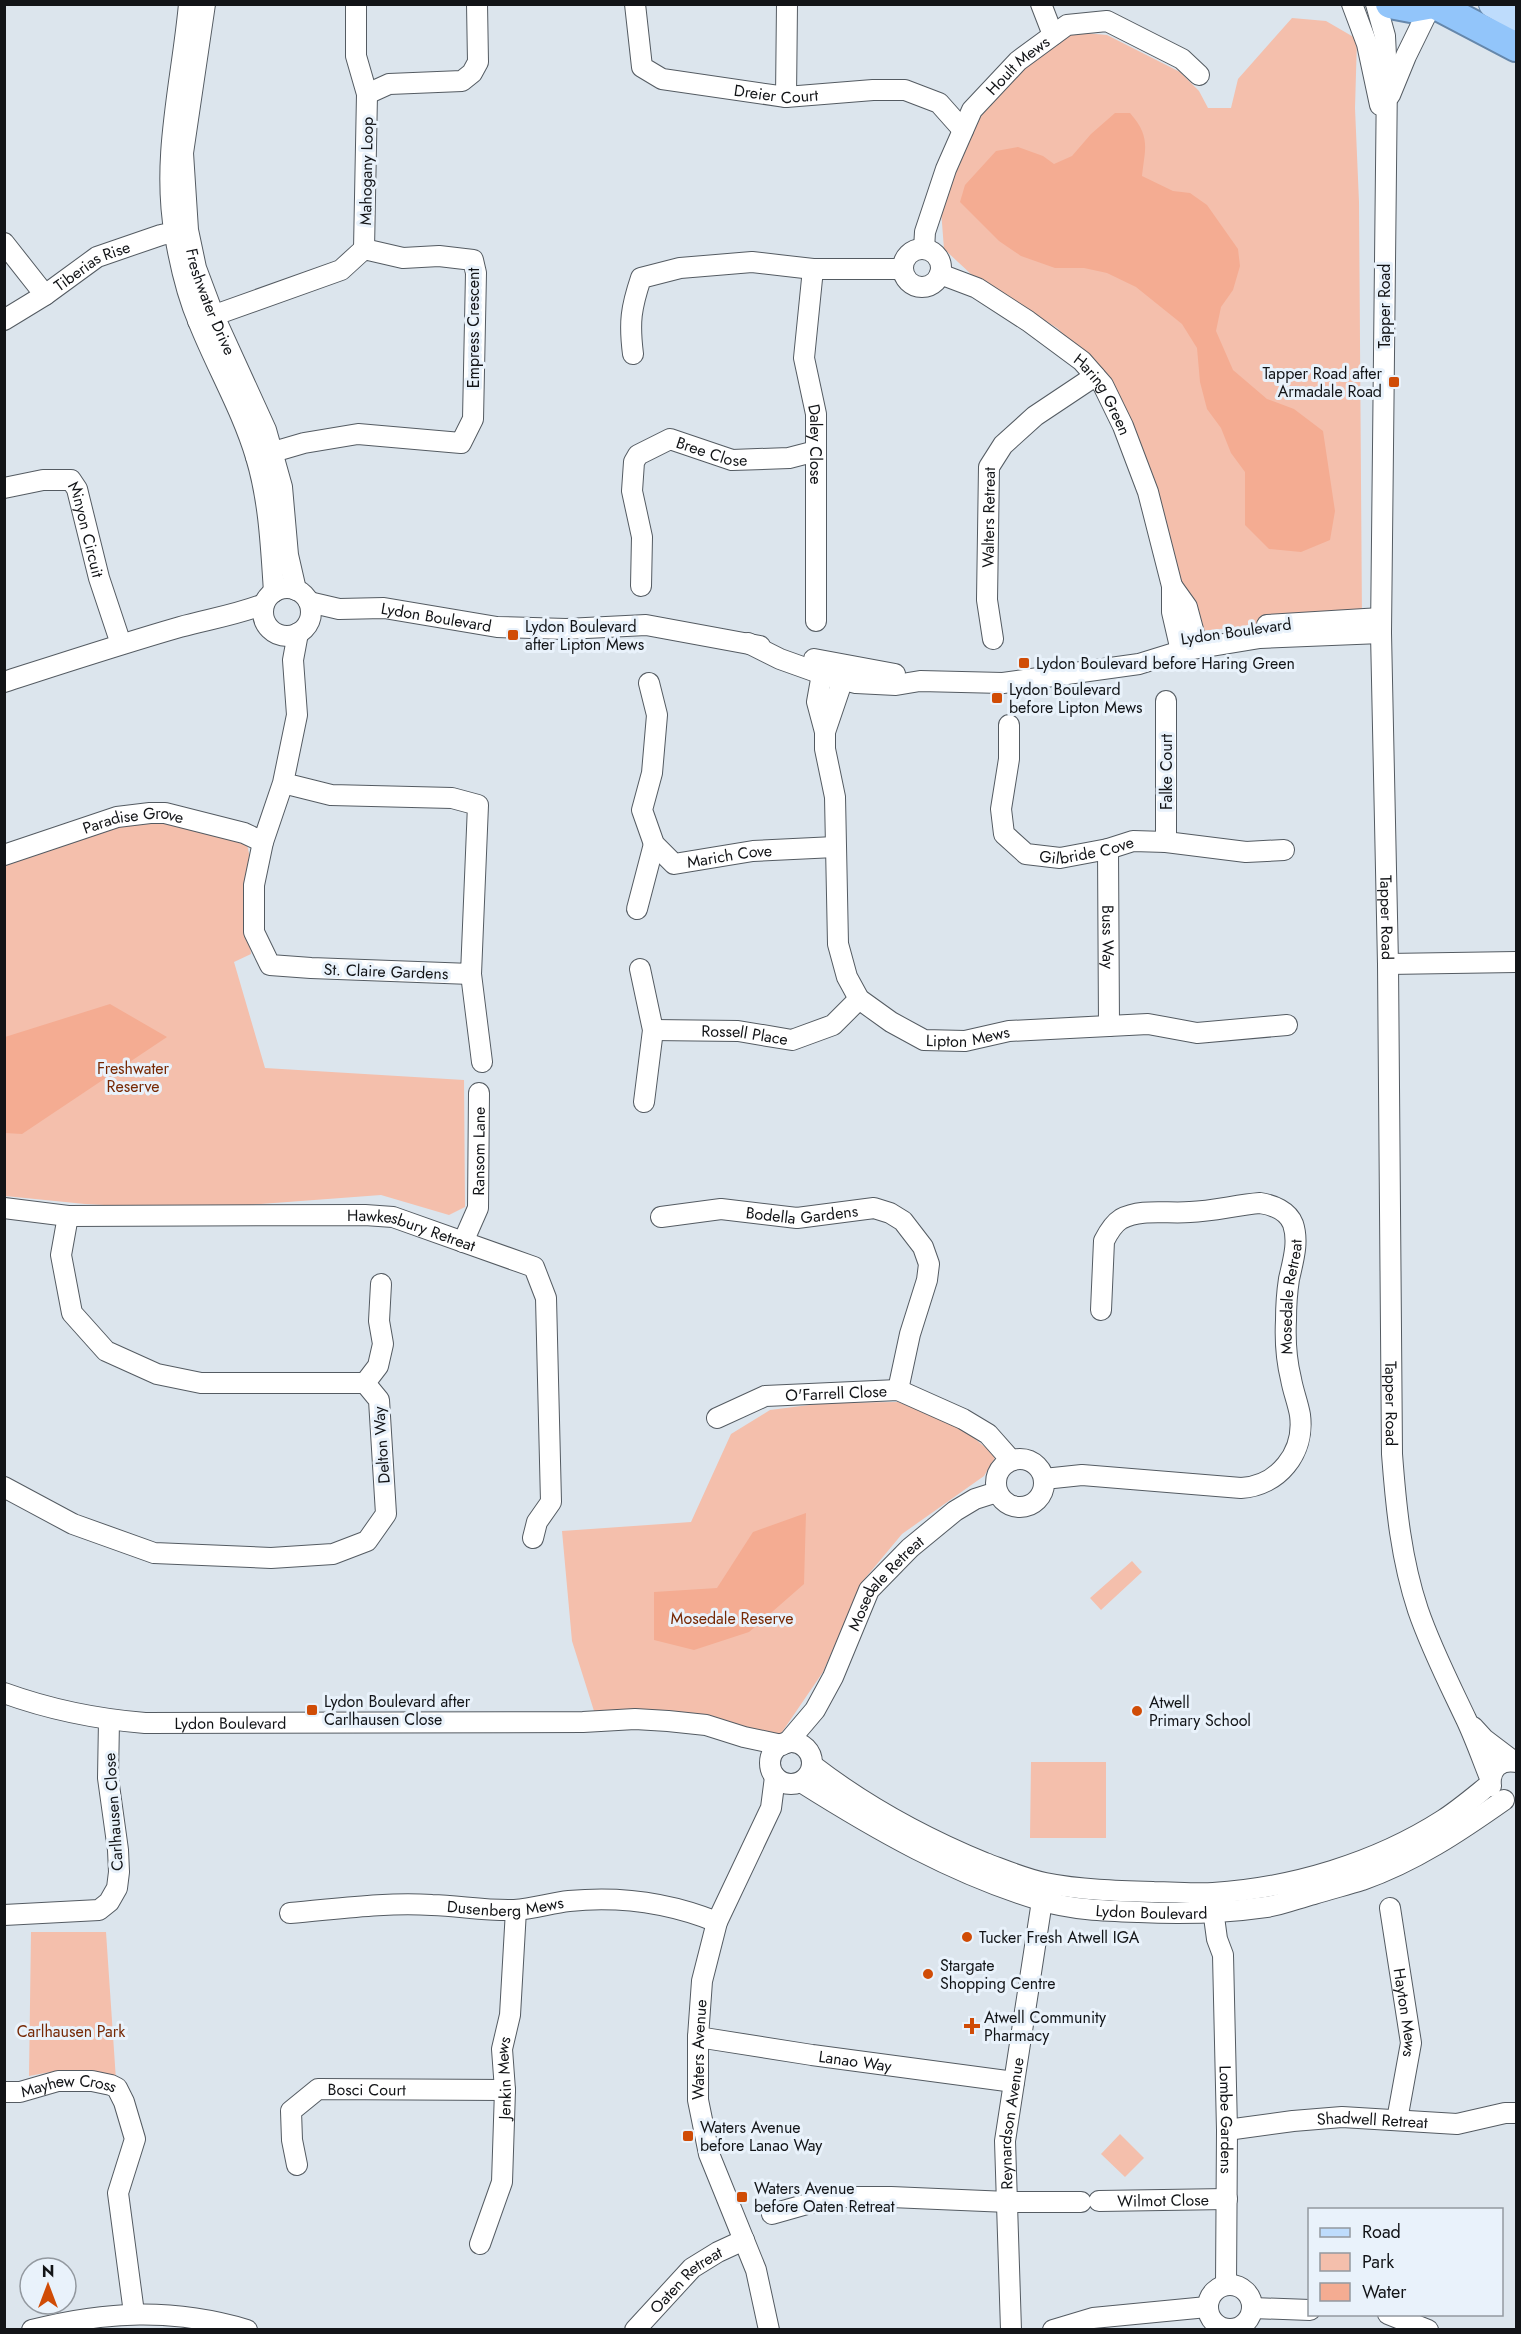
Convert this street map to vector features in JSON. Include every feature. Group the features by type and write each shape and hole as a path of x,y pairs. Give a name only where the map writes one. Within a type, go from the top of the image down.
{"highway":[{"path":"1390,4 1411,8 1433,5 1516,47"}],"main road":[{"path":"1492,4 1516,18"}],"street":[{"name":"Freshwater Drive","path":"189,4 174,113 170,164 181,231 196,268 206,319 241,416 282,487 288,555 303,611"},
{"name":"Freshwater Drive","path":"181,231 183,153 206,4"},
{"name":"Mahogany Loop","path":"356,4 356,56 367,94 364,249"},
{"name":"Mahogany Loop","path":"367,94 390,84 462,81 472,73 478,62 477,4"},
{"name":"Dreier Court","path":"635,4 642,67 662,79 786,97 873,90 905,90 939,103 963,130"},
{"path":"786,97 788,4"},
{"path":"1041,4 1053,35"},
{"path":"1352,4 1367,44 1373,79 1386,128"},
{"name":"Tapper Road","path":"1376,4 1385,36 1387,103 1381,626 1388,964 1392,1454 1396,1513 1405,1563 1418,1610 1434,1653 1467,1720 1495,1794 1512,1802"},
{"name":"Tapper Road","path":"1387,103 1406,56 1433,5"},
{"name":"Hoult Mews","path":"924,249 926,232 946,170 972,110 1018,61 1067,25 1107,21 1182,59 1199,75"},
{"name":"Tiberias Rise","path":"4,320 45,295 97,257 181,231"},
{"path":"4,243 45,295"},
{"path":"206,319 340,270 364,249"},
{"name":"Empress Crescent","path":"264,455 304,443 358,434 461,443 473,419 476,273 473,260 439,256 403,258 364,249"},
{"path":"915,249 924,249 936,254 941,264 940,274 930,285 921,287 909,282 903,269 905,258 915,249"},
{"path":"633,354 630,329 632,305 641,278 680,268 752,262 813,269 903,269"},
{"name":"Daley Close","path":"813,269 804,358 816,414 816,621"},
{"name":"Haring Green","path":"940,274 977,288 1028,321 1082,362 1103,385 1124,426 1148,492 1172,586 1187,608 1188,643"},
{"name":"Walters Retreat","path":"993,639 987,600 988,467 1003,445 1035,416 1095,376"},
{"name":"Bree Close","path":"641,586 642,537 632,490 634,462 638,455 670,439 732,460 789,458 816,452"},
{"name":"Freshwater Drive","path":"264,455 269,598"},
{"name":"Minyon Circuit","path":"4,488 43,480 71,480 77,489 99,578 121,644"},
{"path":"4,682 121,644 206,620 238,614 285,587 303,611 289,636 238,614"},
{"path":"269,598 263,616 272,629"},
{"name":"Lydon Boulevard","path":"303,611 384,608 497,627 566,629 646,625 748,643 780,659 834,670 889,673 920,681 1004,683 1139,664 1188,643 1276,630 1381,626"},
{"name":"St. Claire Gardens","path":"283,783 331,795 452,798 478,805 471,974 270,965 254,932 254,885 263,842 283,783 297,715 293,660 303,611"},
{"name":"St. Claire Gardens","path":"272,629 293,660"},
{"name":"Lipton Mews","path":"834,670 825,732 825,749 835,797 838,944 847,977 859,999 891,1023 924,1040 965,1041 1009,1031 1148,1024 1197,1033 1287,1025"},
{"name":"Marich Cove","path":"649,683 657,715 652,773 642,810 654,844 674,864 753,851 835,847"},
{"name":"Falke Court","path":"1166,701 1166,842"},
{"name":"Gilbride Cove","path":"1009,725 1009,759 1000,808 1004,834 1026,854 1060,858 1108,849 1133,841 1166,842 1246,852 1284,850"},
{"name":"Paradise Grove","path":"4,855 117,817 150,813 165,813 244,833 263,842"},
{"path":"637,909 654,844"},
{"name":"Buss Way","path":"1108,849 1109,1026"},
{"path":"1388,964 1516,962"},
{"path":"640,969 653,1029 644,1102"},
{"path":"471,974 482,1062"},
{"name":"Rossell Place","path":"653,1029 738,1031 792,1040 833,1025 859,999"},
{"name":"Ransom Lane","path":"462,1242 478,1208 479,1093"},
{"name":"Mosedale Retreat","path":"1044,1479 1082,1475 1241,1488 1255,1487 1266,1483 1281,1472 1297,1443 1300,1416 1285,1343 1286,1301 1295,1255 1295,1237 1292,1222 1284,1212 1260,1203 1189,1213 1162,1211 1122,1219 1109,1231 1104,1241 1101,1310"},
{"name":"Hawkesbury Retreat","path":"4,1208 68,1216 365,1215 393,1217 534,1267 546,1298 551,1502 537,1522 533,1538"},
{"name":"Bodella Gardens","path":"661,1217 721,1209 797,1218 874,1208 890,1213 903,1221 923,1247 929,1264 927,1280 910,1334 898,1390"},
{"name":"Delton Way","path":"4,1487 73,1524 153,1553 271,1558 333,1554 367,1541 386,1514 379,1400 365,1383 201,1383 157,1374 106,1351 72,1313 61,1255 68,1216"},
{"path":"365,1383 378,1366 383,1344 379,1321 381,1284"},
{"name":"O'Farrell Close","path":"717,1418 765,1396 898,1390 963,1419 988,1434 1011,1460"},
{"path":"1023,1459 1033,1462 1044,1479 1040,1497 1026,1506 1012,1506 1004,1502 997,1492 995,1482 998,1473 1002,1465 1011,1460 1023,1459"},
{"name":"Mosedale Retreat","path":"784,1744 815,1710 833,1677 869,1590 910,1548 955,1511 975,1499 997,1492"},
{"name":"Lydon Boulevard","path":"4,1693 39,1705 109,1720 157,1723 571,1722 635,1719 706,1725 744,1737 784,1744 798,1743 810,1758 843,1788 949,1848 1000,1869 1044,1892"},
{"name":"Mosedale Retreat","path":"810,1758 815,1710"},
{"name":"Carlhausen Close","path":"4,1915 99,1910 109,1902 117,1888 118,1850 108,1769 109,1720"},
{"name":"Tapper Road","path":"1467,1720 1484,1739 1515,1762"},
{"name":"Lydon Boulevard","path":"744,1737 785,1778 943,1864 994,1885 1044,1892 1118,1911 1219,1902 1269,1907 1363,1880 1413,1857 1512,1802"},
{"path":"784,1744 772,1753 785,1778 807,1777 810,1758"},
{"name":"Lydon Boulevard","path":"1219,1902 1359,1861 1403,1842 1444,1819 1490,1781 1496,1767 1506,1761 1515,1762"},
{"name":"Waters Avenue","path":"769,2330 756,2270 709,2154 698,2100 698,2037 702,1981 717,1922 785,1778"},
{"name":"Reynardson Avenue","path":"1011,2330 1005,2141 1044,1892"},
{"name":"Dusenberg Mews","path":"290,1913 369,1905 432,1905 516,1910 570,1901 654,1903 686,1910 717,1922"},
{"name":"Lombe Gardens","path":"1219,1902 1228,1939 1223,1955 1227,2130 1226,2285"},
{"name":"Hayton Mews","path":"1390,1908 1411,2043 1397,2120"},
{"name":"Jenkin Mews","path":"480,2244 502,2182 505,2090 502,2049 510,2015 516,1910"},
{"name":"Lanao Way","path":"698,2037 1014,2082"},
{"name":"Mayhew Cross","path":"4,2092 20,2092 58,2081 92,2081 117,2088 124,2102 135,2139 118,2193 134,2313"},
{"name":"Bosci Court","path":"297,2165 292,2140 291,2111 318,2089 505,2090"},
{"name":"Shadwell Retreat","path":"1227,2130 1342,2117 1457,2124 1505,2113 1516,2113"},
{"name":"Wilmot Close","path":"772,2214 832,2197 1008,2202 1227,2199"},
{"name":"Oaten Retreat","path":"635,2330 692,2268 744,2240"},
{"path":"1226,2285 1242,2288 1251,2300 1253,2308 1247,2322 1235,2329 1227,2329 1213,2322 1207,2307 1212,2293 1226,2285"},
{"path":"1053,2330 1093,2318 1207,2307"},
{"path":"1253,2308 1308,2310"},
{"path":"32,2330 69,2320 134,2313 186,2317 247,2330"},
{"path":"1393,2316 1428,2330"}],"green space":[{"path":"1292,18 1326,21 1357,39 1355,108 1359,202 1362,620 1260,625 1190,632 1108,380 1057,328 972,275 944,249 941,210 965,134 999,88 1045,45 1074,32 1107,35 1180,72 1199,91 1208,108 1231,108 1238,79"},
{"name":"Freshwater Reserve","path":"153,818 247,844 250,858 248,929 251,954 234,962 265,1068 464,1080 465,1207 449,1215 381,1195 235,1206 162,1208 85,1204 5,1196 4,861 121,823"},
{"name":"Mosedale Reserve","path":"898,1402 958,1425 996,1456 984,1476 902,1534 862,1582 823,1672 780,1735 693,1718 594,1711 572,1641 562,1531 691,1522 731,1434 770,1410 825,1403"},
{"path":"1132,1561 1142,1572 1101,1610 1090,1598"},
{"path":"1031,1762 1106,1762 1106,1838 1030,1838"},
{"name":"Carlhausen Park","path":"31,1932 106,1932 116,2080 56,2071 29,2076"},
{"path":"1120,2134 1144,2158 1125,2177 1101,2154"}],"water":[{"path":"1115,113 1130,113 1137,121 1144,136 1142,176 1173,191 1190,193 1207,205 1238,249 1240,266 1233,290 1221,307 1216,331 1233,370 1267,399 1294,409 1323,431 1335,511 1330,540 1301,552 1269,549 1245,525 1245,472 1231,453 1221,428 1207,409 1200,382 1197,348 1182,324 1136,287 1107,273 1084,268 1055,268 1021,256 999,241 960,202 965,185 996,151 1018,147 1043,156 1054,164 1072,156 1091,134"},
{"path":"110,1004 167,1037 22,1134 5,1133 5,1037"},
{"path":"806,1513 804,1584 749,1632 694,1650 654,1640 654,1592 717,1588 753,1532"}],"place":[{"name":"Tapper Road after Armadale Road","path":"1394,382"},
{"name":"Lydon Boulevard after Lipton Mews","path":"513,635"},
{"name":"Lydon Boulevard before Haring Green","path":"1024,663"},
{"name":"Lydon Boulevard before Lipton Mews","path":"997,698"},
{"name":"Lydon Boulevard after Carlhausen Close","path":"312,1710"},
{"name":"Atwell Primary School","path":"1137,1711"},
{"name":"Tucker Fresh Atwell IGA","path":"967,1937"},
{"name":"Stargate Shopping Centre","path":"928,1974"},
{"name":"Atwell Community Pharmacy","path":"972,2026"},
{"name":"Waters Avenue before Lanao Way","path":"688,2136"},
{"name":"Waters Avenue before Oaten Retreat","path":"742,2197"}]}
